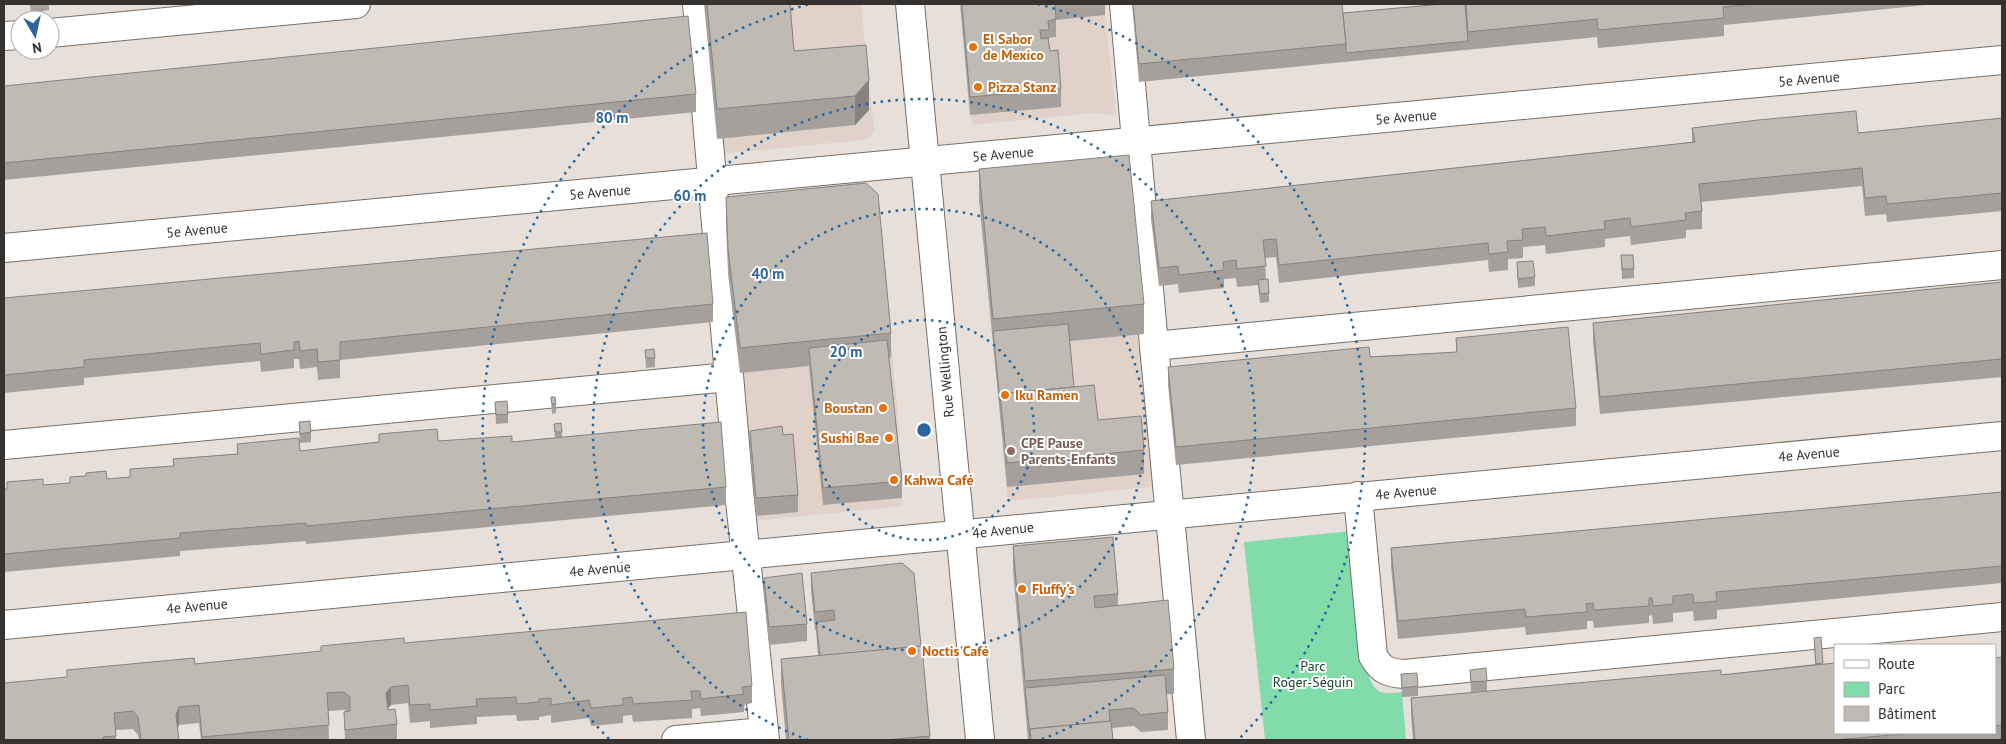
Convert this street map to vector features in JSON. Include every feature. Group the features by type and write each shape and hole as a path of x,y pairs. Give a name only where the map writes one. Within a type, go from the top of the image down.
{"street":[{"path":"60,31 356,4"},
{"path":"676,740 765,736 729,377 714,181 697,4"},
{"name":"Rue Wellington","path":"910,4 980,740"},
{"path":"1124,4 1191,740"},
{"name":"5e Avenue","path":"4,248 2002,60"},
{"path":"1154,346 2002,265"},
{"path":"4,445 729,377"},
{"name":"4e Avenue","path":"4,625 2002,436"},
{"path":"1358,496 1373,656 1379,666 1388,673 1413,673 2002,617"}],"shaded area":[{"path":"706,4 861,4 874,129 871,137 864,140 720,154"},
{"path":"961,4 1104,4 1116,116 1094,113 972,125"},
{"path":"1130,181 1162,486 1008,501 979,195"},
{"path":"879,212 900,437 897,438 903,506 754,521 725,225"}],"green space":[{"name":"Parc Roger-Séguin","path":"1352,531 1369,678 1378,691 1386,693 1402,692 1406,740 1265,740 1244,542"}],"building":[{"path":"707,4 790,4 794,51 866,45 869,80 855,96 717,109"},
{"path":"962,4 1055,4 1056,19 1048,21 1049,30 1040,30 1041,39 1048,38 1050,51 1058,50 1061,89 970,97"},
{"path":"1133,4 1342,4 1346,44 1139,64"},
{"path":"1442,4 1465,4 1468,41 1346,53 1343,13"},
{"path":"1466,4 1754,4 1723,7 1724,18 1598,30 1597,19 1468,32"},
{"path":"688,16 696,94 4,163 4,86"},
{"path":"1856,111 1858,133 2002,118 2002,193 1887,204 1886,196 1865,198 1862,168 1699,184 1702,211 1685,213 1686,220 1631,227 1630,218 1604,221 1605,229 1546,236 1545,227 1522,229 1523,240 1507,241 1508,252 1489,254 1488,243 1279,265 1276,239 1263,240 1266,266 1237,269 1236,260 1223,262 1224,270 1179,275 1178,266 1159,268 1151,201 1695,142 1692,128"},
{"path":"1129,155 1144,304 993,319 979,169"},
{"path":"866,183 878,194 891,333 740,348 728,249 726,197"},
{"path":"707,233 713,304 340,342 340,360 318,362 317,349 300,351 299,341 294,342 294,350 261,354 260,343 84,360 84,367 4,375 4,298"},
{"path":"1621,255 1633,255 1634,269 1622,269"},
{"path":"1533,261 1535,277 1518,279 1517,262"},
{"path":"1268,279 1269,293 1260,294 1258,280"},
{"path":"2002,282 2002,359 1600,397 1593,323"},
{"path":"1068,324 1074,387 1000,394 1000,401 993,331"},
{"path":"1568,327 1576,408 1176,447 1168,367 1369,347 1370,357 1457,352 1456,338"},
{"path":"887,340 902,481 823,488 809,348"},
{"path":"654,349 655,358 646,358 645,350"},
{"path":"1094,385 1098,420 1141,416 1144,450 1007,463 1000,394"},
{"path":"551,397 555,397 556,404 552,404"},
{"path":"507,401 508,414 496,415 495,402"},
{"path":"310,421 311,432 300,434 299,422"},
{"path":"721,422 726,487 306,526 306,523 180,533 180,538 4,554 4,489 7,489 7,482 43,479 43,485 70,483 70,477 86,476 86,473 106,471 107,479 130,477 130,469 174,466 173,459 238,454 237,444 299,438 300,451 379,442 379,434 437,429 438,441 512,436 512,442"},
{"path":"561,423 562,432 555,432 554,424"},
{"path":"782,426 783,435 793,434 798,495 756,498 750,431"},
{"path":"2002,492 2002,566 1716,592 1717,601 1694,603 1693,594 1673,596 1673,604 1653,606 1652,598 1649,598 1649,606 1594,610 1593,603 1586,604 1587,612 1526,617 1525,609 1398,621 1391,548"},
{"path":"1113,537 1118,594 1094,596 1095,608 1168,600 1174,669 1025,681 1013,546"},
{"path":"902,563 914,573 921,646 820,656 816,622 835,620 834,610 815,612 811,573"},
{"path":"802,573 807,624 769,627 764,578"},
{"path":"746,612 752,686 742,687 744,694 701,699 700,691 691,691 692,700 633,704 632,697 623,698 623,705 591,708 589,700 551,705 551,698 539,699 539,702 517,704 516,697 476,699 477,706 430,710 430,704 410,705 408,685 391,687 386,693 388,710 395,709 397,724 345,730 344,712 350,711 350,697 344,692 327,693 329,725 202,737 199,705 179,707 176,715 179,740 141,740 138,717 133,711 114,713 116,736 103,737 103,740 4,740 4,683 67,677 67,670 194,658 195,664 321,651 321,646 404,638 404,643"},
{"path":"1821,637 1823,663 1816,664 1814,638"},
{"path":"922,646 930,736 885,740 789,740 781,659"},
{"path":"2002,657 2002,725 1996,726 1996,658"},
{"path":"1834,663 1834,734 1904,734 1833,740 1415,740 1411,698 1721,670 1721,675"},
{"path":"1486,668 1487,681 1471,682 1470,670"},
{"path":"1417,673 1418,686 1402,688 1401,674"},
{"path":"1165,675 1168,712 1141,715 1134,708 1109,710 1110,721 1030,729 1030,736 1025,688"},
{"path":"1111,721 1113,740 1031,740 1030,729"}],"place":[{"name":"El Sabor de Mexico","path":"973,47"},
{"name":"Pizza Stanz","path":"978,87"},
{"name":"Iku Ramen","path":"1005,395"},
{"name":"Boustan","path":"883,408"},
{"name":"Sushi Bae","path":"889,438"},
{"name":"CPE Pause Parents-Enfants","path":"1011,451"},
{"name":"Kahwa Café","path":"894,480"},
{"name":"Fluffy's","path":"1022,589"},
{"name":"Noctis Café","path":"912,651"}]}
